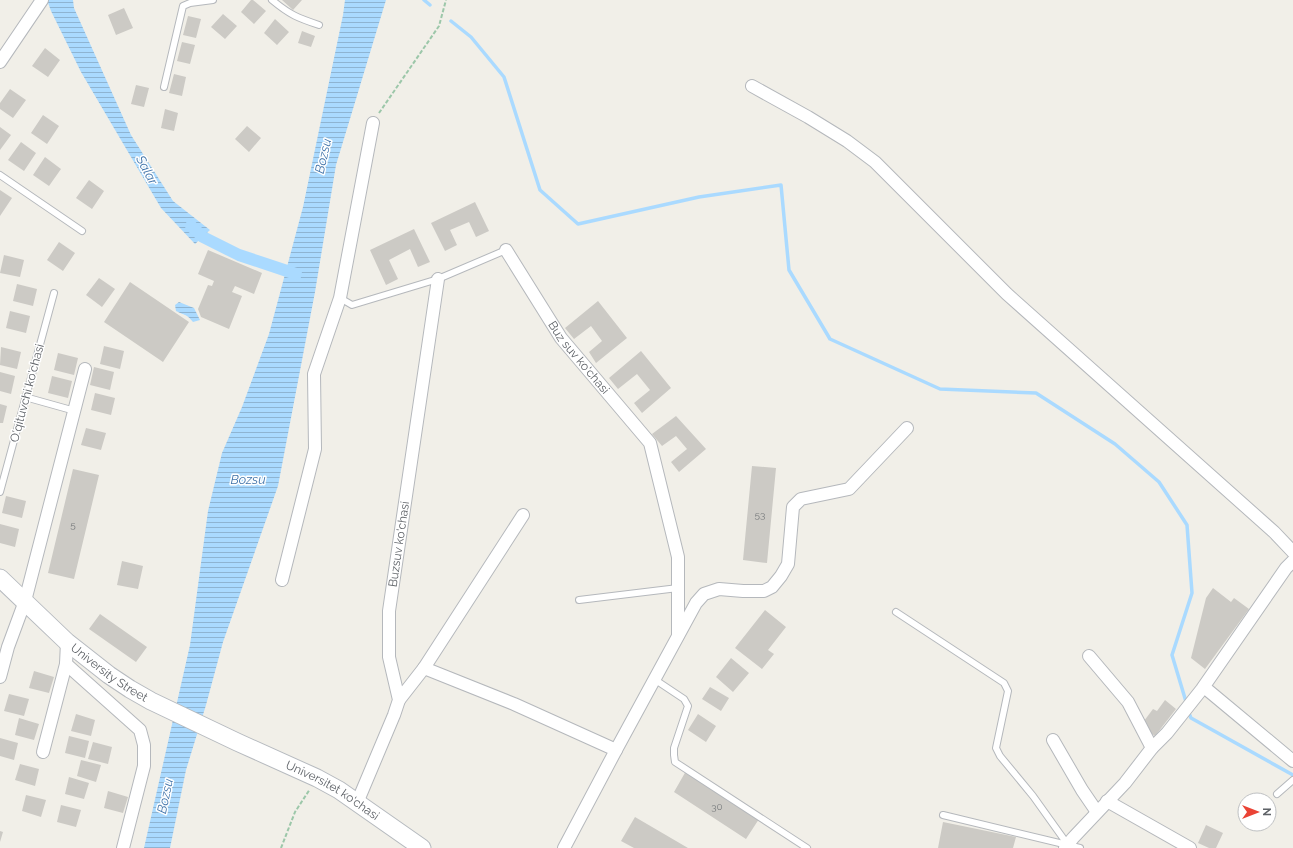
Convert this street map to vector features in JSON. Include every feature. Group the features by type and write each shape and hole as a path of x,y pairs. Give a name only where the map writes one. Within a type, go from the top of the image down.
{"main road":[{"name":"University Street","path":"0,578 67,642 109,675 151,701 237,742"},
{"name":"Universitet ko'chasi","path":"237,742 318,778 339,790 422,848"}],"street":[{"path":"2,54 42,0"},
{"path":"752,86 808,117 847,141 875,162 1007,294 1274,532 1293,552"},
{"path":"282,580 315,449 314,374 340,298 372,123"},
{"name":"Buz suv ko'chasi","path":"506,250 561,338 650,443 678,557 678,636"},
{"name":"Buzsuv ko'chasi","path":"399,700 389,657 389,611 438,279"},
{"path":"0,677 4,646 25,602 85,369"},
{"path":"564,848 696,603 704,594 719,589 764,591 772,587 782,576 788,564 793,507 801,499 849,490 906,428"},
{"path":"357,803 399,700 424,668 523,514"},
{"path":"1067,846 1125,783 1152,748 1167,733 1202,689 1286,568 1293,561"},
{"path":"43,752 66,664 67,642"},
{"path":"1090,656 1128,702 1152,748"},
{"path":"66,664 140,730 144,745 144,766 123,848"},
{"path":"424,668 514,704 616,750"},
{"path":"1202,689 1293,761"},
{"path":"1052,740 1097,812"},
{"path":"1107,801 1190,848"}],"lane":[{"path":"164,87 183,6 213,0"},
{"path":"272,0 286,12 297,18 319,25"},
{"path":"0,175 82,231"},
{"name":"Buz suv ko'chasi","path":"340,298 352,305 438,279 506,250"},
{"name":"O'qituvchi ko'chasi","path":"0,492 54,293"},
{"path":"25,397 75,411"},
{"path":"579,600 678,588"},
{"path":"896,612 1004,683 1008,691 996,748 1000,756 1034,796 1067,846"},
{"path":"654,679 684,699 688,706 674,748 675,762 807,848"},
{"path":"1277,794 1293,780"},
{"path":"943,815 1080,848"}],"path":[{"path":"372,123 439,26 446,0"},
{"path":"281,848 296,812 318,778"}],"water":[{"name":"Salar","path":"47,0 73,0 74,8 131,135 173,201 210,230 195,244 161,208 81,72"},
{"name":"Bozsu","path":"345,0 386,0 336,165 315,292 278,486 223,642 186,770 170,848 144,848 190,645 208,511 222,453 242,407 269,334 303,207"},
{"path":"179,302 194,308 200,320 193,322 187,316 176,311 175,305"}],"building":[{"path":"251,0 266,11 254,24 241,12"},
{"path":"282,0 302,0 293,10"},
{"path":"124,8 133,28 116,35 108,15"},
{"path":"223,14 237,26 225,39 211,27"},
{"path":"188,16 201,19 196,38 183,35"},
{"path":"275,19 289,32 277,45 264,33"},
{"path":"302,31 315,36 311,47 298,43"},
{"path":"182,42 195,45 190,64 177,61"},
{"path":"45,48 60,60 48,77 32,66"},
{"path":"174,74 186,77 182,96 169,93"},
{"path":"136,85 149,88 144,107 131,104"},
{"path":"10,89 26,100 13,118 0,109 0,103"},
{"path":"165,109 178,113 174,131 161,128"},
{"path":"43,115 59,126 47,144 31,133"},
{"path":"247,126 261,138 249,152 235,139"},
{"path":"0,127 11,135 0,150"},
{"path":"21,142 36,153 24,171 8,160"},
{"path":"45,157 61,169 49,186 33,175"},
{"path":"89,180 104,191 92,209 76,198"},
{"path":"0,190 12,198 0,216"},
{"path":"475,202 489,231 476,237 469,222 450,230 457,245 445,251 431,223"},
{"path":"414,229 430,262 418,267 410,249 389,260 398,279 386,285 370,250"},
{"path":"59,242 75,253 63,271 47,260"},
{"path":"208,250 262,273 254,294 235,286 232,292 242,296 229,329 201,317 198,309 208,285 212,286 214,281 198,274"},
{"path":"4,255 24,260 20,277 0,273"},
{"path":"99,278 115,289 102,307 86,295"},
{"path":"130,282 189,322 163,362 104,322"},
{"path":"17,284 37,289 33,306 13,301"},
{"path":"598,301 627,338 596,363 589,352 602,341 591,326 574,339 565,328"},
{"path":"10,311 30,316 26,333 6,328"},
{"path":"104,346 124,351 120,369 100,364"},
{"path":"1,347 21,352 17,369 0,365"},
{"path":"641,351 671,388 642,413 634,403 650,390 637,374 618,389 609,378"},
{"path":"58,353 78,358 74,375 54,370"},
{"path":"94,367 114,372 110,390 90,385"},
{"path":"0,372 15,376 11,394 0,391"},
{"path":"52,376 72,381 68,398 48,393"},
{"path":"95,393 115,398 111,415 91,410"},
{"path":"0,404 7,406 3,423 0,423"},
{"path":"676,416 706,449 679,472 671,462 687,449 676,436 662,446 652,434"},
{"path":"86,428 106,433 101,450 81,445"},
{"path":"752,466 776,468 767,563 743,560"},
{"path":"73,469 99,475 74,579 48,573"},
{"path":"6,496 26,501 22,518 2,513"},
{"path":"0,524 19,529 15,547 0,543"},
{"path":"122,561 143,566 138,589 117,585"},
{"path":"1213,588 1231,602 1234,598 1249,609 1205,669 1191,658 1206,598"},
{"path":"765,610 786,627 768,650 774,654 762,669 735,648"},
{"path":"100,614 147,647 136,662 89,629"},
{"path":"731,658 749,673 733,692 716,677"},
{"path":"34,671 54,677 49,693 29,688"},
{"path":"710,687 729,698 721,711 702,699"},
{"path":"9,694 29,699 24,716 4,711"},
{"path":"1165,700 1176,709 1155,736 1141,725 1153,709 1157,711"},
{"path":"76,714 95,720 91,736 71,731"},
{"path":"698,714 716,726 706,742 688,730"},
{"path":"19,718 39,724 34,740 15,735"},
{"path":"69,736 89,741 85,758 65,753"},
{"path":"0,738 18,743 14,760 0,756"},
{"path":"93,742 112,747 108,764 88,759"},
{"path":"81,760 101,765 96,782 77,776"},
{"path":"20,764 39,769 35,786 15,780"},
{"path":"686,771 759,819 746,839 674,792"},
{"path":"69,777 89,783 84,799 65,794"},
{"path":"108,791 128,797 123,813 104,808"},
{"path":"26,795 46,800 41,817 22,811"},
{"path":"61,805 81,810 76,827 57,822"},
{"path":"635,817 688,848 634,848 621,841"},
{"path":"943,822 1016,837 1013,848 938,848"},
{"path":"1206,825 1223,833 1216,848 1209,848 1198,843"},
{"path":"0,831 3,832 0,842"}],"waterway":[{"path":"424,0 430,5"},
{"path":"451,21 471,37 504,77 540,190 578,224 699,197 781,185 789,270 830,339 940,389 1036,393 1115,444 1159,482 1187,525 1192,593 1172,655 1187,705"},
{"name":"Salar","path":"191,226 203,237 239,255 296,274"},
{"path":"1188,711 1191,718 1293,775"}]}
